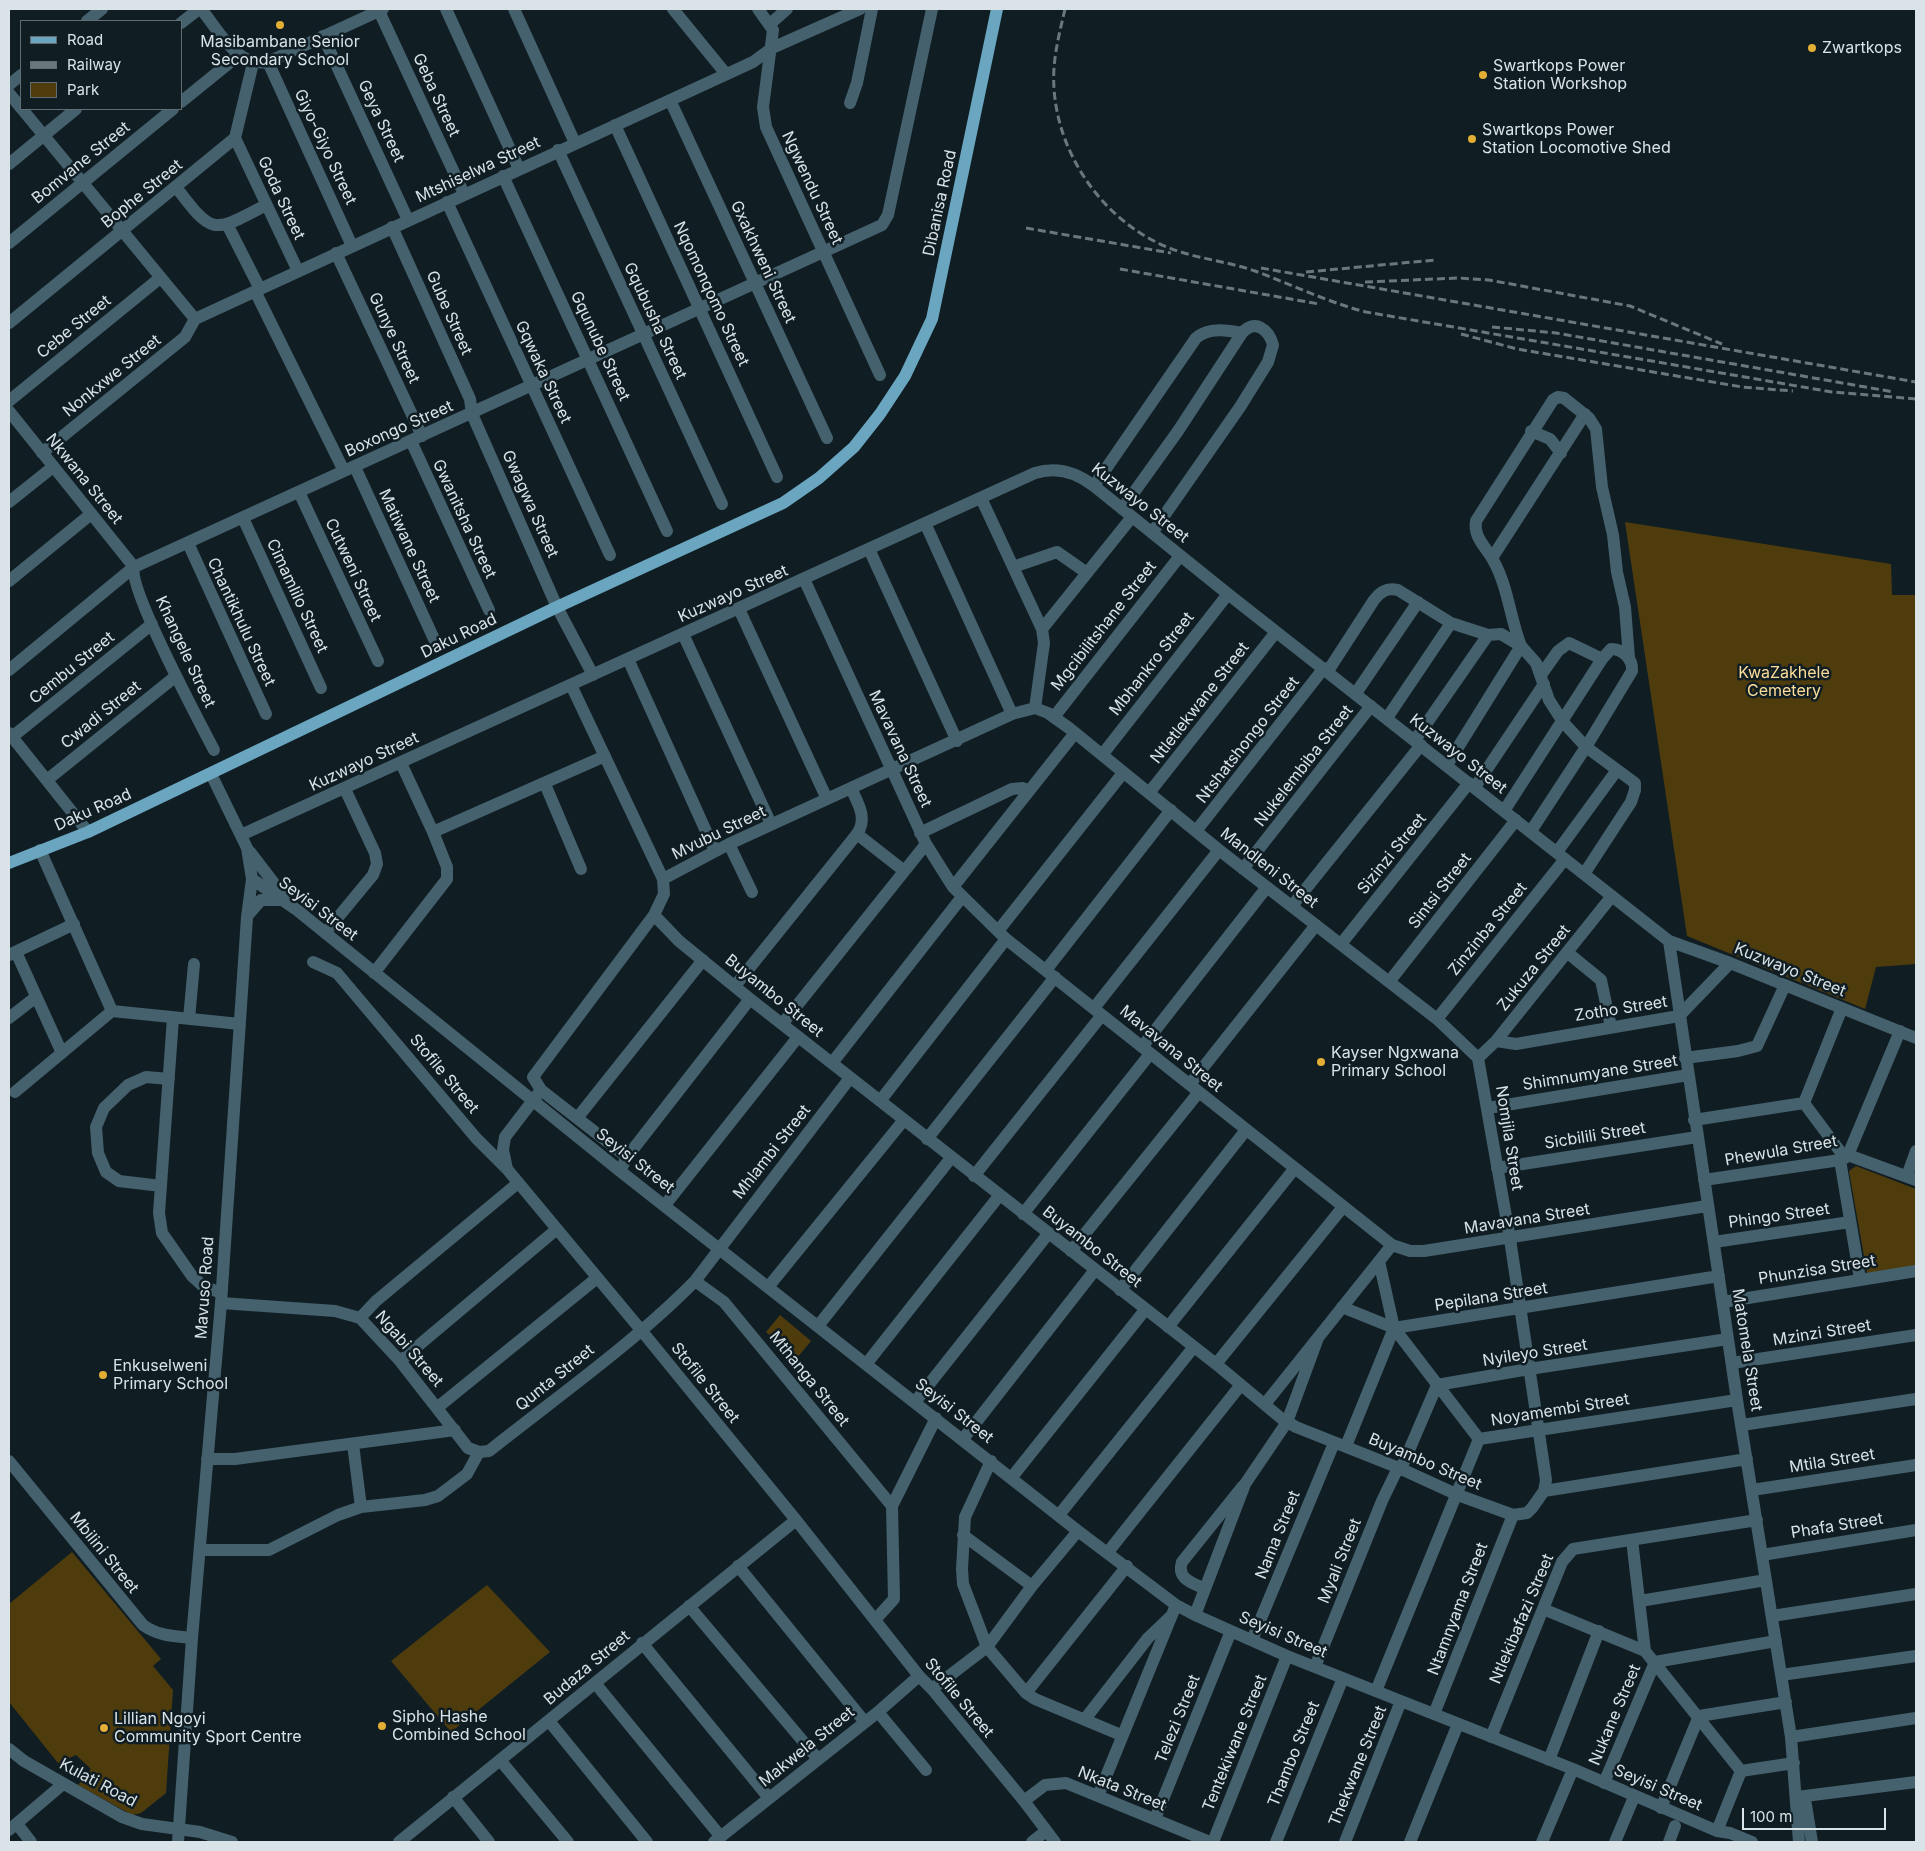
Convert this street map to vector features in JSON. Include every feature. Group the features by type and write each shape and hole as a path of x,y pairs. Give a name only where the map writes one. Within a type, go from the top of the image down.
{"main road":[{"name":"Dibanisa Road","path":"892,397 917,355 932,319 997,9"},
{"name":"Daku Road","path":"9,863 88,832 558,607 765,512 795,495 843,458 892,397"}],"street":[{"path":"88,20 102,9"},
{"path":"182,22 200,9 239,55 253,64 268,62 381,10"},
{"path":"446,9 520,169"},
{"path":"514,9 575,143"},
{"path":"674,9 726,74"},
{"path":"758,9 770,24 787,9"},
{"name":"Mtshiselwa Street","path":"195,319 558,150 754,62 772,48 860,9"},
{"path":"850,103 857,83 872,9"},
{"name":"Boxongo Street","path":"9,670 134,567 472,414 886,221 932,9"},
{"name":"Geba Street","path":"381,10 464,194"},
{"name":"Ngwendu Street","path":"770,24 773,30 772,48 764,87 764,120 880,375"},
{"name":"Geya Street","path":"323,36 408,220"},
{"path":"182,101 239,55"},
{"name":"Giyo-Giyo Street","path":"268,62 352,246"},
{"path":"235,138 253,64"},
{"path":"9,85 20,76"},
{"path":"9,93 20,106"},
{"name":"Gxakhweni Street","path":"670,100 827,438"},
{"path":"24,110 195,319"},
{"path":"9,164 75,110"},
{"name":"Bomvane Street","path":"9,243 173,110"},
{"name":"Nqomonqomo Street","path":"615,125 777,477"},
{"name":"Bophe Street","path":"9,323 235,138"},
{"name":"Goda Street","path":"235,138 298,270"},
{"name":"Gqubusha Street","path":"558,150 722,504"},
{"name":"Gqunube Street","path":"503,176 667,531"},
{"path":"176,187 204,221 220,226 228,226 266,205"},
{"name":"Gqwaka Street","path":"447,202 610,555"},
{"name":"Matiwane Street","path":"228,226 257,290 434,638"},
{"name":"Gube Street","path":"392,228 470,399 472,414"},
{"name":"Gunye Street","path":"336,253 416,439"},
{"name":"Cebe Street","path":"9,401 160,278"},
{"name":"Nonkxwe Street","path":"42,453 185,337 195,319"},
{"path":"1042,629 1087,573 1242,333 1249,327 1260,326 1265,329 1273,345 1270,357 1240,407 1152,533"},
{"path":"1094,486 1196,338 1203,333 1217,330 1242,333"},
{"path":"1531,831 1586,747 1632,671 1629,658 1625,607 1602,487 1598,437 1594,425 1585,414 1564,398 1558,397 1553,400 1476,521 1478,536 1492,558 1500,576 1521,646 1536,663 1549,700 1563,722 1586,747 1635,783 1634,795 1584,874"},
{"name":"Gwagwa Street","path":"472,414 558,607 593,675"},
{"path":"1492,558 1562,453 1585,414"},
{"name":"Nkwana Street","path":"11,418 42,453 134,567"},
{"path":"1532,432 1550,439 1562,453"},
{"name":"Gwanitsha Street","path":"416,439 488,610"},
{"path":"9,502 52,467"},
{"name":"Kuzwayo Street","path":"242,835 1035,473 1049,470 1070,472 1094,486 1276,632 1669,941 1730,963 1916,1038"},
{"name":"Cutweni Street","path":"299,492 378,661"},
{"path":"981,498 1042,629 1044,643 1036,708"},
{"path":"9,581 92,514"},
{"name":"Cimamlilo Street","path":"243,518 321,688"},
{"path":"925,524 1012,714"},
{"name":"Chantikhulu Street","path":"188,543 266,714"},
{"path":"869,549 957,741"},
{"path":"1013,568 1057,552 1087,573"},
{"name":"Mgcibilitshane Street","path":"1054,718 1180,556"},
{"name":"Khangele Street","path":"134,567 134,582 152,624 214,750"},
{"name":"Mavavana Street","path":"804,579 923,839 953,887 1002,935 1392,1245 1410,1251 1424,1251 1510,1239 1707,1206"},
{"name":"Ntshatshongo Street","path":"1196,831 1326,670 1381,592 1389,589 1398,590 1450,623 1488,635 1501,634 1521,646"},
{"name":"Mbhankro Street","path":"1102,755 1228,594"},
{"path":"1356,693 1418,602"},
{"path":"739,609 827,799"},
{"path":"1387,718 1450,623"},
{"name":"Cembu Street","path":"10,735 152,624"},
{"name":"Ntletlekwane Street","path":"1149,794 1276,632"},
{"path":"683,634 771,824"},
{"path":"1292,906 1418,743 1488,635"},
{"name":"Sizinzi Street","path":"1341,944 1472,785 1543,680 1558,651 1569,643 1602,659"},
{"path":"1446,765 1521,646"},
{"path":"1504,811 1602,659 1614,649 1629,658"},
{"path":"628,659 715,851"},
{"name":"Cwadi Street","path":"46,780 176,676"},
{"path":"571,685 663,880"},
{"name":"Nukelembiba Street","path":"1243,869 1372,706"},
{"name":"Mvubu Street","path":"541,1090 534,1077 654,915 664,894 663,880 715,851 771,824 957,741 1012,714 1036,708"},
{"name":"Mandleni Street","path":"1036,708 1075,732 1219,850 1437,1019 1478,1058"},
{"path":"953,887 1075,732"},
{"path":"10,735 88,832"},
{"path":"433,832 605,756"},
{"path":"374,973 446,880 447,867 401,763"},
{"name":"Zinzinba Street","path":"1437,1019 1561,856 1617,770"},
{"path":"880,1102 1123,773"},
{"name":"Mavuso Road","path":"178,1842 192,1638 221,1298 247,917 252,879 247,848 242,835 211,774"},
{"path":"544,784 581,869"},
{"path":"735,986 857,834 863,822 863,816 851,788"},
{"path":"783,1023 903,870 923,839 1012,788 1029,790"},
{"path":"325,933 373,875 377,864 375,853 345,789"},
{"path":"927,1138 1171,810"},
{"name":"Sintsi Street","path":"1389,982 1516,820"},
{"path":"857,834 903,870"},
{"path":"729,844 752,892"},
{"path":"247,848 278,890 297,910"},
{"path":"40,850 112,1012"},
{"path":"974,1176 1219,850"},
{"name":"Seyisi Street","path":"252,879 297,910 620,1171 719,1246 1078,1531 1127,1566 1174,1610 1195,1615 1287,1656 1573,1769 1634,1797 1717,1831 1734,1842"},
{"path":"1023,1214 1267,888"},
{"name":"Zukuza Street","path":"1478,1058 1496,1041 1612,896"},
{"path":"832,1063 962,897"},
{"path":"247,917 252,908 261,900 267,898 282,900"},
{"name":"Buyambo Street","path":"654,915 679,941 750,999 783,1023 903,1121 1216,1364 1240,1386 1286,1422 1399,1468 1458,1495 1512,1515"},
{"path":"62,1054 36,997 12,953 74,924"},
{"path":"1071,1251 1316,925"},
{"name":"Matomela Street","path":"1669,941 1678,1016 1737,1400 1782,1675 1794,1763 1798,1770 1801,1796 1812,1842"},
{"path":"1568,953 1601,980 1611,1027"},
{"path":"578,1117 704,960"},
{"name":"Stofile Street","path":"313,962 337,973 476,1138 507,1169 796,1520 919,1676 932,1689 1024,1801 1055,1842"},
{"name":"Zotho Street","path":"1496,1041 1516,1044 1678,1016 1730,963"},
{"path":"189,1020 194,964"},
{"path":"1685,1058 1738,1051 1757,1046 1785,985"},
{"path":"9,1018 36,997"},
{"path":"620,1171 627,1157 750,999"},
{"path":"1804,1103 1842,1008"},
{"path":"15,1092 112,1012 240,1024"},
{"name":"Ngabi Street","path":"173,1018 159,1214 162,1233 192,1276 221,1298 335,1311 360,1318 400,1361 438,1407 468,1448 484,1452"},
{"name":"Phewula Street","path":"1704,1180 1844,1158 1900,1031"},
{"path":"665,1205 798,1037"},
{"name":"Nomjila Street","path":"1478,1058 1510,1239 1546,1480 1544,1490"},
{"name":"Shimnumyane Street","path":"1488,1108 1688,1075"},
{"path":"161,1186 119,1181 106,1172 96,1144 96,1127 104,1108 128,1085 146,1077 169,1079"},
{"name":"Mhlambi Street","path":"695,1281 719,1246 850,1078"},
{"path":"507,1169 503,1150 505,1137 541,1090 627,1157"},
{"path":"1694,1120 1804,1103"},
{"path":"1804,1103 1844,1158 1850,1222 1860,1279"},
{"path":"769,1286 903,1121"},
{"path":"1120,1290 1246,1130"},
{"name":"Sicbilili Street","path":"1498,1168 1697,1137"},
{"path":"1844,1158 1912,1178 1916,1151"},
{"path":"818,1326 951,1158"},
{"path":"1168,1327 1295,1168"},
{"path":"360,1318 376,1302 518,1183"},
{"path":"867,1363 999,1196"},
{"path":"1216,1364 1343,1207"},
{"name":"Phingo Street","path":"1714,1242 1850,1222"},
{"path":"400,1361 557,1229"},
{"path":"915,1402 1048,1234"},
{"path":"1265,1404 1392,1245"},
{"path":"1379,1261 1394,1328 1479,1439"},
{"path":"962,1439 1095,1270"},
{"name":"Phunzisa Street","path":"1723,1302 1916,1271"},
{"name":"Pepilana Street","path":"1394,1328 1520,1310 1719,1276"},
{"path":"438,1407 597,1278"},
{"name":"Qunta Street","path":"484,1452 641,1330 695,1281"},
{"name":"Mthanga Street","path":"695,1281 724,1302 892,1506"},
{"path":"1342,1307 1394,1328"},
{"path":"1012,1477 1145,1310"},
{"path":"1340,1444 1394,1328"},
{"name":"Mzinzi Street","path":"1732,1364 1916,1335"},
{"path":"1205,1589 1183,1577 1181,1573 1182,1562 1245,1484 1286,1422 1318,1338"},
{"name":"Nyileyo Street","path":"1438,1385 1529,1369 1728,1339"},
{"path":"1059,1516 1193,1348"},
{"path":"1399,1468 1438,1385"},
{"path":"1108,1552 1240,1386"},
{"path":"1742,1425 1916,1398"},
{"name":"Noyamembi Street","path":"1376,1691 1458,1495 1479,1439 1737,1400"},
{"path":"875,1620 894,1599 892,1506 936,1418"},
{"path":"207,1459 236,1460 454,1430"},
{"path":"353,1444 361,1507"},
{"name":"Nama Street","path":"1252,1640 1340,1444"},
{"path":"201,1550 269,1550 338,1515 361,1507 425,1500 438,1496 467,1474 484,1452"},
{"path":"1512,1515 1527,1513 1544,1490 1747,1459"},
{"name":"Mbilini Street","path":"9,1461 143,1625 152,1632 192,1638"},
{"path":"991,1461 965,1517 963,1535 963,1584 987,1647 1026,1692 1049,1706 1121,1735"},
{"name":"Mtila Street","path":"1752,1490 1916,1464"},
{"name":"Myali Street","path":"1315,1667 1382,1500 1399,1468"},
{"path":"1195,1615 1245,1484"},
{"name":"Ntamnyama Street","path":"1434,1714 1512,1515"},
{"name":"Budaza Street","path":"404,1841 453,1797 796,1520"},
{"name":"Ntlekibafazi Street","path":"1491,1737 1562,1562 1573,1549 1757,1520"},
{"name":"Phafa Street","path":"1762,1555 1916,1530"},
{"path":"932,1689 987,1647 1032,1586 1078,1531"},
{"path":"963,1535 1032,1586"},
{"path":"1632,1540 1645,1651"},
{"path":"738,1566 864,1721"},
{"path":"1026,1692 1127,1566"},
{"path":"1640,1601 1766,1580"},
{"path":"1772,1616 1916,1594"},
{"path":"689,1606 818,1759"},
{"path":"1542,1609 1645,1651 1746,1770"},
{"path":"1085,1719 1148,1638 1174,1610"},
{"path":"1098,1796 1121,1735 1174,1610"},
{"name":"Telezi Street","path":"1155,1819 1231,1631"},
{"path":"1549,1760 1599,1631"},
{"name":"Nukane Street","path":"1604,1783 1655,1662 1776,1641"},
{"path":"642,1643 769,1798"},
{"name":"Tentekiwane Street","path":"1212,1842 1287,1656"},
{"path":"1782,1675 1916,1656"},
{"name":"Makwela Street","path":"717,1839 864,1721 878,1712 919,1676"},
{"name":"Thambo Street","path":"1276,1842 1343,1678"},
{"path":"595,1683 717,1839"},
{"name":"Thekwane Street","path":"1345,1842 1402,1701"},
{"path":"1699,1716 1786,1702"},
{"path":"878,1712 926,1770"},
{"path":"1661,1808 1699,1716"},
{"path":"1791,1737 1916,1718"},
{"path":"548,1721 647,1842"},
{"path":"1410,1842 1458,1724"},
{"name":"Kulati Road","path":"9,1748 18,1757 63,1784 129,1819 150,1826 200,1832 232,1842"},
{"path":"500,1760 568,1842"},
{"path":"1746,1770 1794,1763"},
{"path":"1542,1842 1573,1769"},
{"path":"1717,1831 1746,1770"},
{"path":"1801,1796 1916,1782"},
{"name":"Nkata Street","path":"1024,1801 1045,1786 1054,1783 1066,1783 1212,1842"},
{"path":"31,1842 13,1827 63,1784"},
{"name":"Matomela Street","path":"1799,1842 1801,1796"},
{"path":"453,1797 489,1842"},
{"path":"1615,1842 1634,1797"},
{"path":"1669,1842 1675,1826"},
{"path":"1032,1842 1046,1831"},
{"name":"Seyisi Street","path":"1717,1831 1730,1833 1752,1842"}],"green space":[{"name":"KwaZakhele Cemetery","path":"1625,522 1891,564 1892,595 1916,595 1916,964 1876,967 1865,1009 1687,936"},
{"path":"1856,1166 1916,1189 1916,1267 1867,1273 1849,1171"},
{"path":"780,1315 811,1341 797,1358 766,1332"},
{"path":"72,1552 161,1659 153,1666 173,1690 166,1793 141,1813 132,1815 78,1785 91,1769 76,1755 58,1763 9,1702 9,1604"},
{"path":"487,1585 550,1652 451,1732 391,1661"}],"railway":[{"path":"1065,9 1056,48 1054,68 1057,113 1064,138 1088,183 1105,203 1123,221 1167,247 1255,271 1366,312 1832,392 1916,399"},
{"path":"1026,228 1171,253"},
{"path":"1306,272 1435,260"},
{"path":"1261,268 1916,382"},
{"path":"1120,269 1319,304"},
{"path":"1365,282 1459,278 1489,280 1630,306 1722,344"},
{"path":"1492,327 1556,333 1894,392"},
{"path":"1461,334 1517,349 1742,387 1793,391"}],"place":[{"name":"Masibambane Senior Secondary School","path":"280,25"},
{"name":"Zwartkops","path":"1812,48"},
{"name":"Swartkops Power Station Workshop","path":"1483,75"},
{"name":"Swartkops Power Station Locomotive Shed","path":"1472,139"},
{"name":"Kayser Ngxwana Primary School","path":"1321,1062"},
{"name":"Enkuselweni Primary School","path":"103,1375"},
{"name":"Sipho Hashe Combined School","path":"382,1726"},
{"name":"Lillian Ngoyi Community Sport Centre","path":"104,1728"}]}
